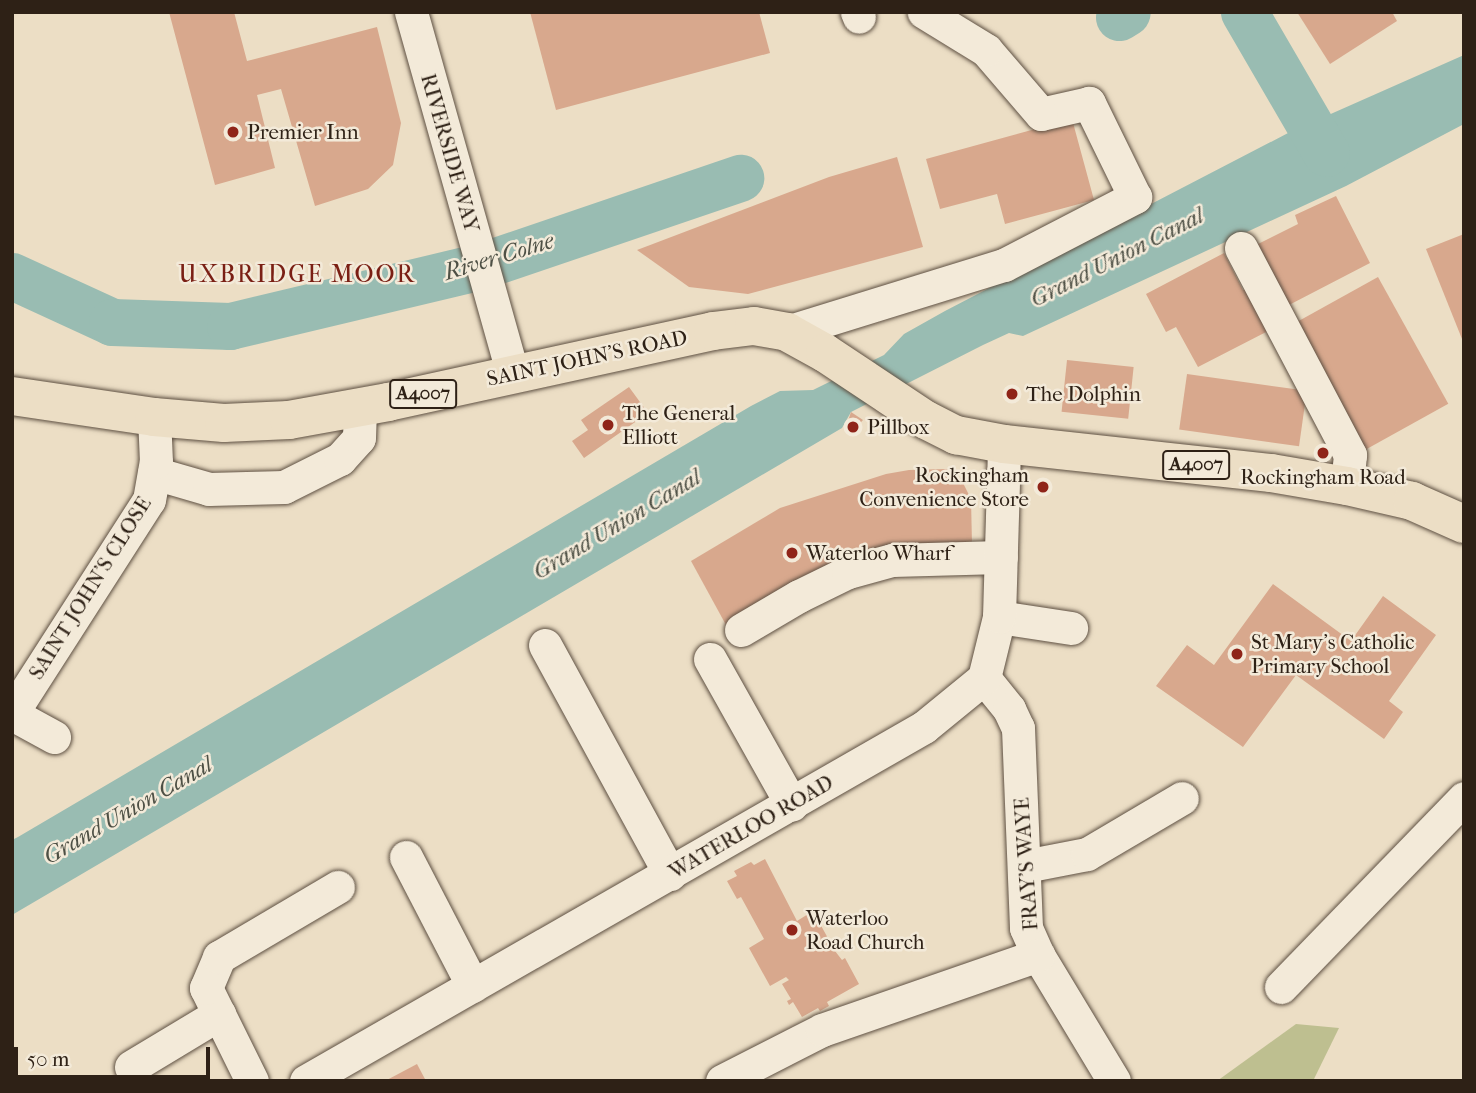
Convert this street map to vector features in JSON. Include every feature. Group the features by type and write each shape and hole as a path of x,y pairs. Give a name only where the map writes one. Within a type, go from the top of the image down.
{"main road":[{"name":"SAINT JOHN'S ROAD","path":"12,396 154,417 225,423 276,420 360,407 712,331 754,326 787,332 825,353 926,420 956,435 1004,444"},
{"name":"A4007","path":"1004,444 1270,473 1347,485 1412,501 1464,524"}],"street":[{"name":"RIVERSIDE WAY","path":"411,12 513,374"},
{"path":"787,332 1004,265 1136,197 1089,103 1041,114 986,50 924,12"},
{"path":"1241,248 1350,455 1347,485"},
{"path":"154,473 209,489 284,486 340,459 359,438 360,407"},
{"name":"SAINT JOHN'S CLOSE","path":"12,713 149,500 154,473 154,417"},
{"path":"984,678 999,617 1004,444"},
{"path":"741,630 799,596 848,572 892,560 1001,557"},
{"path":"999,617 1071,628"},
{"path":"545,645 670,874"},
{"path":"710,659 792,805"},
{"name":"WATERLOO ROAD","path":"306,1081 924,727 984,678"},
{"name":"FRAY'S WAYE","path":"984,678 1009,709 1018,728 1026,929 1038,954 1114,1081"},
{"path":"12,713 54,737"},
{"path":"1025,866 1087,854 1182,798"},
{"path":"1281,987 1464,798"},
{"path":"406,857 473,986"},
{"path":"252,1081 206,988 219,957 338,887"},
{"path":"722,1081 822,1030 1038,954"},
{"path":"131,1068 219,1014"}],"green space":[{"path":"1296,1024 1339,1028 1313,1081 1217,1081"}],"water":[{"name":"Grand Union Canal","path":"1464,55 1464,124 1346,186 1023,336 1009,333 851,412 842,428 12,915 12,840 751,406 780,391 813,390 884,355 904,334 945,311 1290,132"}],"building":[{"path":"169,12 234,12 247,61 377,27 401,123 393,165 368,189 315,206 281,89 257,95 275,168 215,185"},
{"path":"530,12 759,12 770,53 556,110"},
{"path":"1297,12 1392,12 1397,21 1330,64"},
{"path":"1072,119 1094,200 1005,224 997,194 940,209 926,159"},
{"path":"897,157 923,247 748,294 689,287 637,250 829,177"},
{"path":"1336,196 1370,263 1289,305 1258,244 1298,224 1295,215"},
{"path":"1464,234 1464,344 1426,249"},
{"path":"1224,253 1243,290 1248,288 1270,330 1198,367 1176,327 1166,332 1146,294"},
{"path":"1378,277 1448,404 1360,453 1290,326"},
{"path":"1067,360 1134,367 1128,419 1062,412"},
{"path":"1187,374 1307,391 1299,446 1179,429"},
{"name":"The General Elliott","path":"629,387 648,413 584,458 572,441 588,430 581,420"},
{"name":"Pillbox","path":"851,412 863,420 851,433 848,421"},
{"name":"Waterloo Wharf","path":"947,469 961,479 971,499 972,544 726,625 691,561 780,508 886,474 909,470"},
{"path":"1273,584 1351,641 1383,596 1436,635 1389,701 1403,712 1384,739 1296,675 1243,747 1156,686 1187,645 1214,665"},
{"name":"Waterloo Road Church","path":"765,859 797,921 813,911 835,951 842,960 845,958 859,984 827,1002 829,1006 820,1011 818,1008 802,1017 793,1002 789,1005 787,1001 791,999 782,984 789,980 786,977 770,986 749,948 764,939 741,897 737,899 727,881 737,876 734,871 751,862 754,865"},
{"path":"417,1064 426,1081 385,1081"}],"waterway":[{"name":"River Colne","path":"1119,17 1127,12"},
{"path":"1244,12 1326,153"},
{"name":"River Colne","path":"12,276 112,322 230,326 481,266 740,178"}],"place":[{"name":"Premier Inn","path":"233,132"},
{"name":"The Dolphin","path":"1012,394"},
{"name":"The General Elliott","path":"608,425"},
{"name":"Pillbox","path":"853,427"},
{"name":"Rockingham Road","path":"1323,453"},
{"name":"Rockingham Convenience Store","path":"1043,487"},
{"name":"Waterloo Wharf","path":"792,553"},
{"name":"St Mary's Catholic Primary School","path":"1237,654"},
{"name":"Waterloo Road Church","path":"792,930"}],"district":[{"name":"UXBRIDGE MOOR","path":"297,275"}]}
